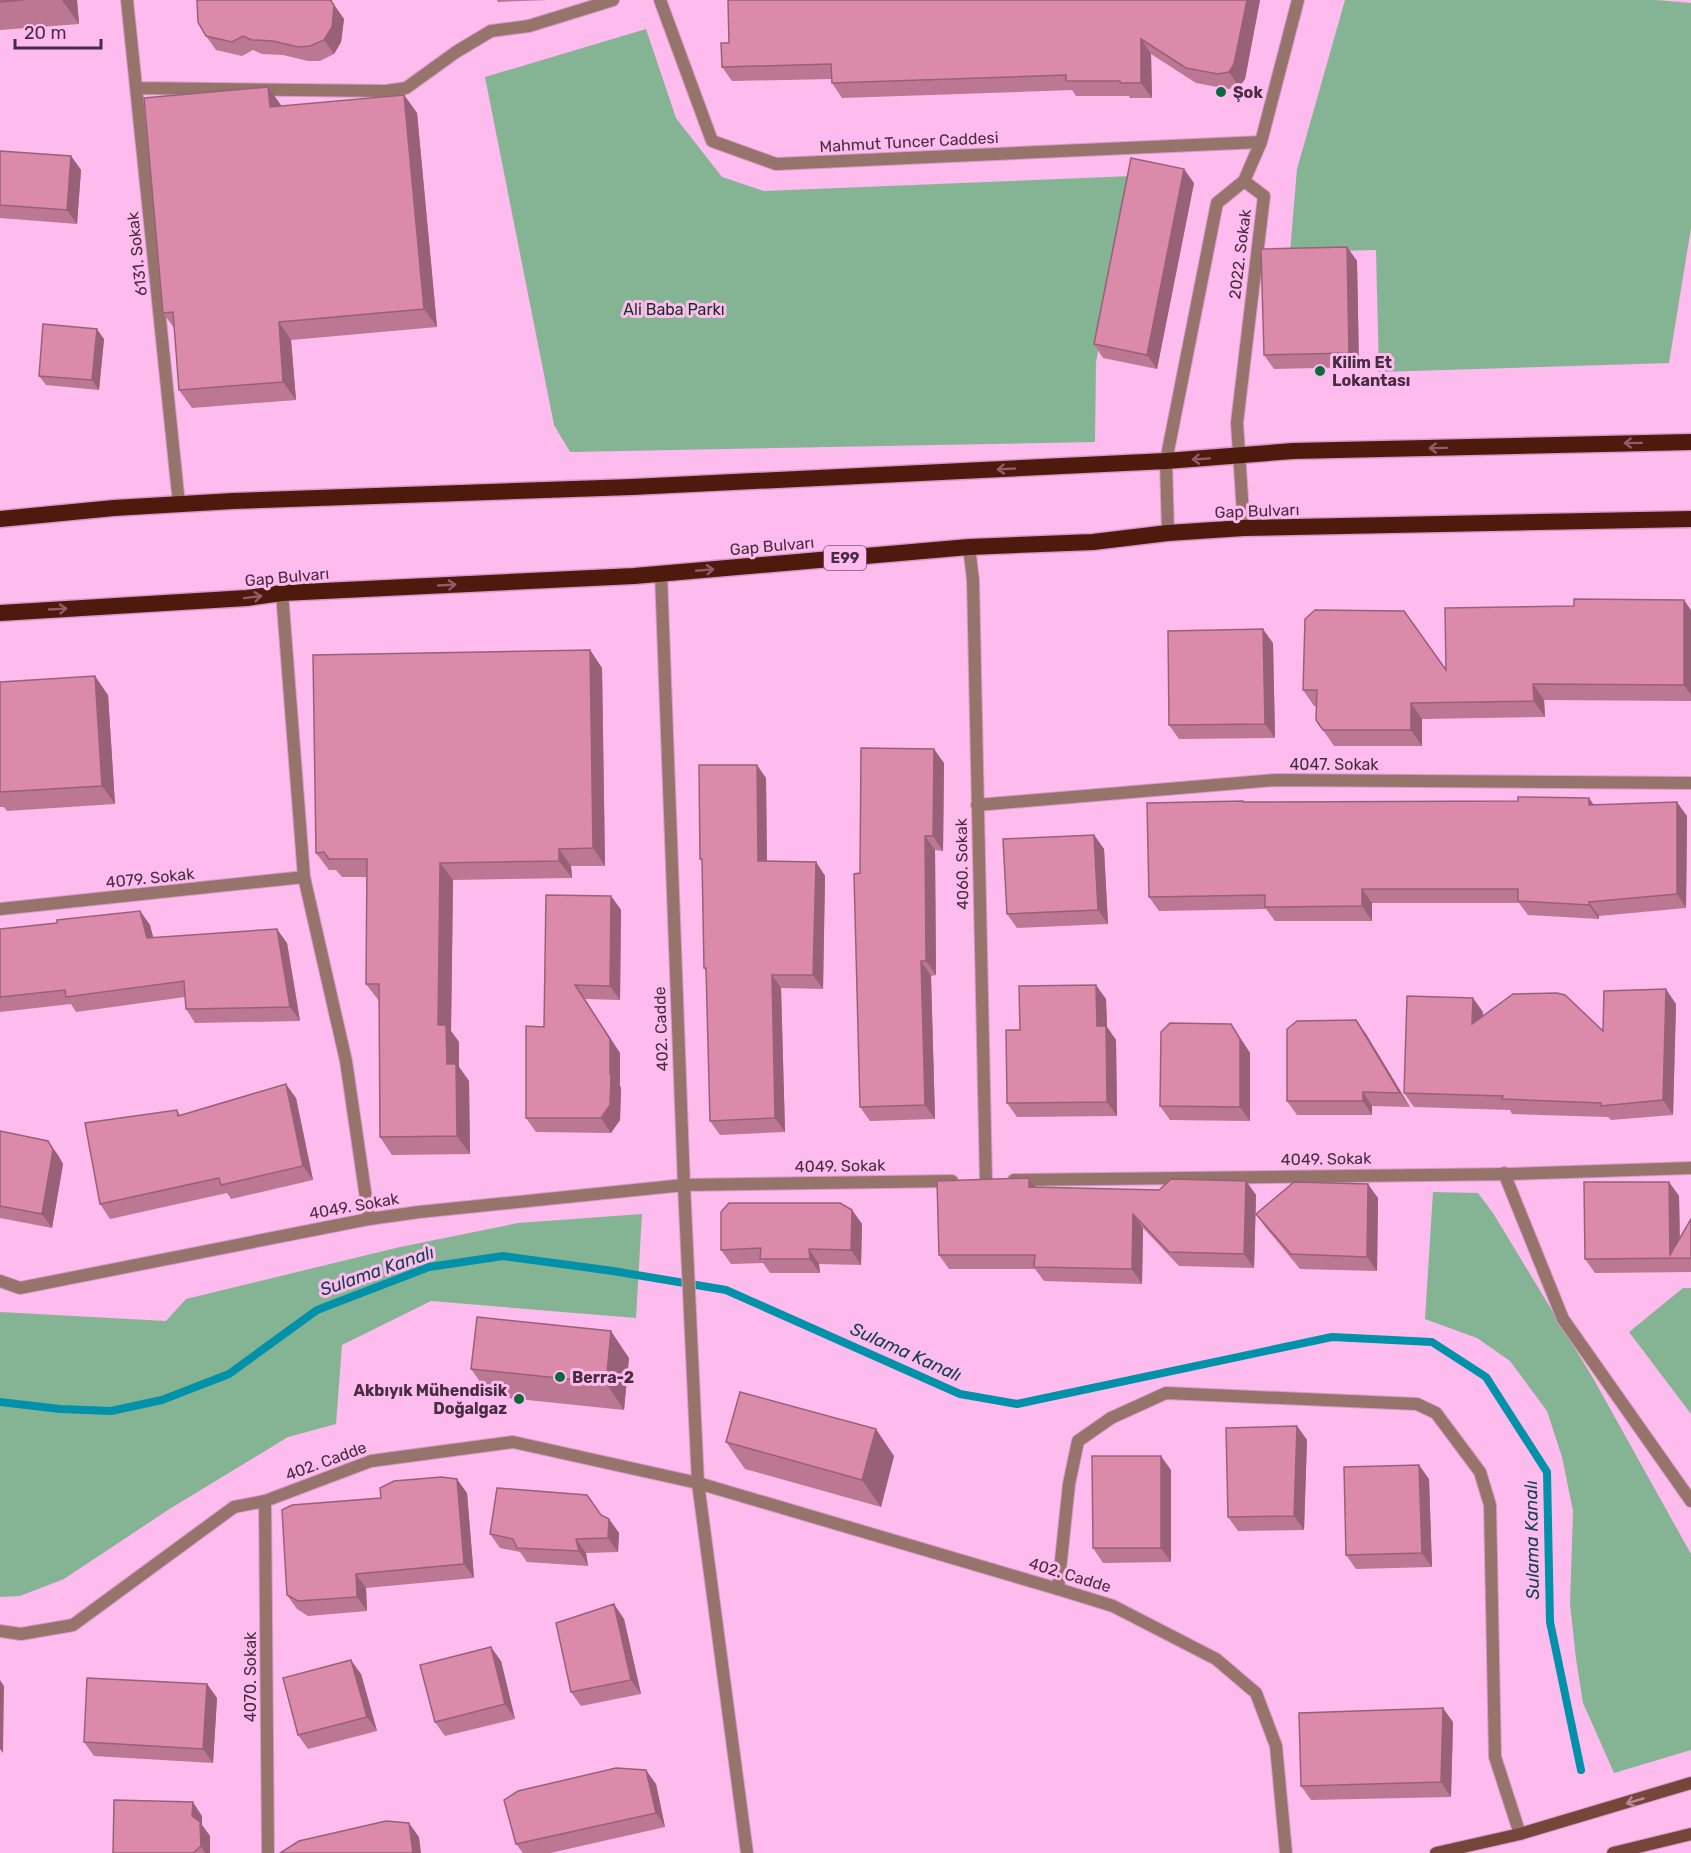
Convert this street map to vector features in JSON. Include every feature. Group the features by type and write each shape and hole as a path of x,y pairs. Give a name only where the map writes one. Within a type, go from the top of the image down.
{"highway":[{"path":"0,519 179,504 632,487 1166,461 1293,452 1691,442"},
{"name":"Gap Bulvarı","path":"0,613 247,598 282,593 661,574 969,548 1093,542 1168,533 1244,528 1691,519"}],"main road":[{"path":"1436,1853 1520,1834 1691,1783"},
{"path":"1613,1853 1691,1833"}],"street":[{"name":"6131. Sokak","path":"127,0 179,504"},
{"path":"136,88 386,92 405,88 456,52 491,31 530,26 613,0"},
{"name":"Mahmut Tuncer Caddesi","path":"660,0 712,141 776,164 1261,142"},
{"path":"1168,533 1166,461 1217,203 1244,181 1261,142 1298,0"},
{"name":"2022. Sokak","path":"1244,181 1264,196 1237,423 1244,528"},
{"name":"4060. Sokak","path":"969,548 973,580 977,805 975,1181"},
{"name":"402. Cadde","path":"661,574 684,1185 698,1483 747,1853"},
{"path":"282,593 304,877 346,1061 369,1219"},
{"name":"4047. Sokak","path":"977,805 1276,780 1691,783"},
{"name":"4079. Sokak","path":"0,909 304,877"},
{"name":"4049. Sokak","path":"0,1281 20,1288 369,1219 684,1185 1504,1173 1691,1168"},
{"path":"1504,1173 1563,1319 1690,1497"},
{"path":"1058,1589 1069,1484 1078,1441 1111,1418 1166,1393 1417,1404 1436,1413 1480,1472 1490,1505 1495,1757 1520,1834"},
{"name":"402. Cadde","path":"0,1631 21,1634 73,1625 234,1507 265,1501 371,1461 513,1442 698,1483 1058,1589 1113,1606 1216,1659 1256,1693 1276,1746 1286,1853"},
{"name":"4070. Sokak","path":"265,1501 268,1853"}],"green space":[{"path":"1345,0 1656,0 1691,3 1691,228 1669,363 1379,372 1376,250 1290,252 1297,169"},
{"name":"Ali Baba Parkı","path":"646,29 676,118 722,177 764,191 1132,176 1096,362 1095,442 570,452 554,425 485,77"},
{"path":"1433,1192 1478,1193 1493,1213 1593,1378 1691,1554 1691,1750 1614,1773 1583,1703 1570,1604 1573,1511 1562,1457 1547,1411 1510,1361 1477,1338 1425,1319"},
{"path":"642,1214 636,1318 431,1301 342,1345 336,1424 288,1437 171,1508 64,1579 20,1596 0,1597 0,1312 166,1321 186,1299 400,1247 518,1223"},
{"path":"1683,1288 1691,1288 1691,1414 1629,1332"}],"building":[{"path":"0,0 23,0 0,2"},
{"path":"197,0 330,0 334,5 332,27 324,40 310,46 298,47 273,41 252,40 243,36 232,42 206,36 198,22"},
{"path":"728,0 1247,0 1234,64 1229,72 1218,74 1186,68 1141,39 1141,83 1066,81 1066,75 832,83 831,64 722,67 721,43 729,43"},
{"path":"268,87 270,107 404,95 424,309 279,322 283,382 179,390 173,312 163,313 144,98"},
{"path":"0,151 71,156 67,210 0,205"},
{"path":"1131,158 1184,169 1147,355 1094,344"},
{"path":"1347,247 1349,353 1264,355 1261,249"},
{"path":"43,324 97,329 92,380 39,376"},
{"path":"1574,599 1684,600 1684,685 1533,684 1534,701 1411,703 1411,730 1323,730 1316,720 1317,690 1303,690 1305,619 1315,610 1404,611 1446,670 1445,608 1574,606"},
{"path":"1263,629 1265,724 1169,725 1168,631"},
{"path":"590,650 593,848 559,849 559,861 440,863 438,1025 446,1025 447,1064 456,1064 457,1136 380,1137 379,984 366,984 367,859 329,859 324,852 316,853 313,655"},
{"path":"95,676 102,786 0,792 0,682"},
{"path":"861,748 934,749 933,836 925,836 926,961 921,961 925,1105 860,1107 854,874 860,873"},
{"path":"699,765 757,765 758,861 816,862 813,975 772,975 775,1118 710,1121 702,859 700,859"},
{"path":"1518,797 1589,798 1589,805 1677,802 1677,894 1589,902 1589,905 1518,901 1518,889 1362,889 1362,906 1265,907 1265,895 1149,897 1147,803 1518,801"},
{"path":"1094,835 1098,910 1007,914 1003,839"},
{"path":"546,895 611,896 610,986 575,985 610,1039 610,1105 601,1118 526,1118 526,1026 544,1027"},
{"path":"140,911 147,938 277,929 290,1007 186,1009 184,981 66,997 65,990 0,997 0,929"},
{"path":"1096,985 1097,1026 1106,1026 1107,1102 1007,1103 1006,1030 1020,1030 1019,986"},
{"path":"1666,989 1663,1100 1601,1106 1601,1103 1502,1099 1503,1096 1404,1093 1407,996 1473,998 1472,1024 1513,994 1557,993 1565,995 1603,1031 1604,991"},
{"path":"1356,1020 1400,1093 1363,1092 1363,1101 1287,1101 1287,1029 1297,1021"},
{"path":"1170,1023 1231,1024 1240,1039 1240,1107 1160,1106 1161,1032"},
{"path":"286,1084 303,1166 221,1185 219,1178 100,1204 85,1123 177,1110 178,1116"},
{"path":"0,1131 48,1141 53,1150 42,1214 0,1206"},
{"path":"1029,1178 1029,1187 1159,1190 1171,1179 1246,1181 1244,1254 1169,1252 1133,1214 1132,1269 1034,1267 1035,1255 939,1255 937,1181"},
{"path":"1294,1182 1368,1184 1367,1257 1291,1254 1256,1214"},
{"path":"1584,1182 1669,1182 1670,1255 1691,1219 1691,1258 1585,1259"},
{"path":"729,1203 840,1203 852,1210 851,1250 809,1249 810,1259 760,1259 761,1248 721,1250 721,1212"},
{"path":"477,1317 611,1331 606,1383 471,1369"},
{"path":"740,1392 876,1429 862,1480 726,1442"},
{"path":"1297,1426 1294,1516 1228,1517 1226,1428"},
{"path":"1092,1456 1161,1456 1161,1548 1093,1548"},
{"path":"1419,1465 1422,1553 1346,1555 1344,1467"},
{"path":"441,1477 457,1479 464,1564 356,1574 357,1597 298,1601 287,1595 282,1510 292,1505 381,1498 380,1488 394,1481"},
{"path":"497,1488 587,1495 601,1515 609,1519 608,1538 576,1539 579,1551 517,1548 513,1539 490,1534"},
{"path":"614,1604 631,1680 571,1692 556,1623"},
{"path":"491,1647 505,1704 435,1722 420,1665"},
{"path":"351,1660 367,1717 298,1735 283,1678"},
{"path":"87,1678 207,1684 203,1749 84,1742"},
{"path":"1443,1708 1441,1782 1301,1786 1299,1713"},
{"path":"616,1768 646,1770 656,1813 516,1844 504,1800 518,1791"},
{"path":"114,1800 193,1802 192,1816 200,1822 201,1846 193,1853 113,1853"},
{"path":"386,1821 409,1823 413,1853 280,1853 299,1841"}],"waterway":[{"name":"Sulama Kanalı","path":"0,1402 60,1409 111,1411 162,1400 229,1374 317,1310 429,1267 503,1256 726,1290 960,1394 1017,1404 1332,1337 1432,1342 1486,1377 1547,1472 1550,1622 1581,1770"}],"place":[{"name":"Şok","path":"1221,92"},
{"name":"Kilim Et Lokantası","path":"1320,371"},
{"name":"Berra-2","path":"560,1377"},
{"name":"Akbıyık Mühendisik Doğalgaz","path":"519,1399"}]}
